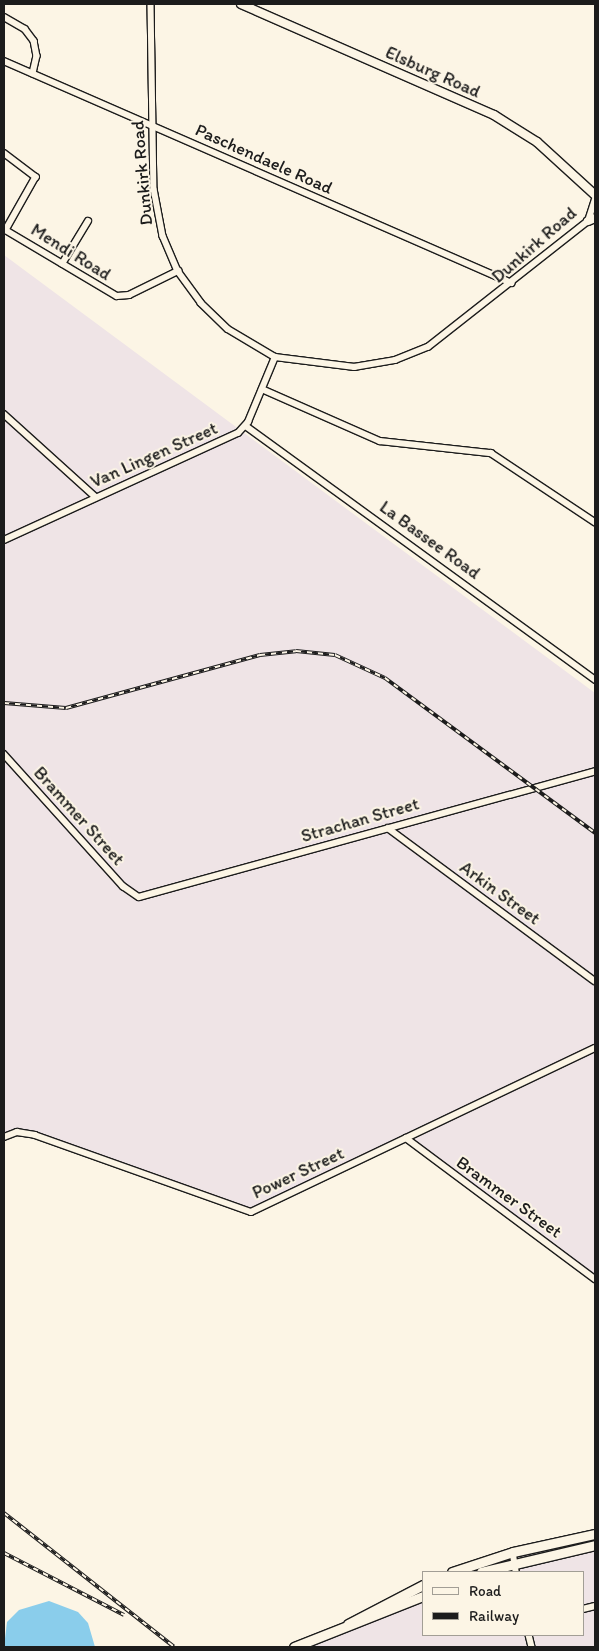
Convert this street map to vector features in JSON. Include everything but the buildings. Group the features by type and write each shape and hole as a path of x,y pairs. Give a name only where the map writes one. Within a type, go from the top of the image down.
{"main road":[{"name":"Elsburg Road","path":"241,4 494,115 537,142 595,194"},
{"path":"455,1571 513,1552 595,1534"},
{"path":"484,1571 514,1562 595,1545"},
{"path":"348,1624 422,1586"},
{"path":"294,1647 348,1624 422,1596"}],"street":[{"name":"Dunkirk Road","path":"151,4 152,127 157,209 178,271 221,323 275,357 338,368 395,360 441,340 592,219 595,200"},
{"path":"4,17 25,29 34,41 38,56 33,74"},
{"name":"Paschendaele Road","path":"4,61 512,283"},
{"path":"4,153 36,177 5,229"},
{"path":"62,264 88,220"},
{"name":"Mendi Road","path":"5,229 121,297 178,271"},
{"path":"246,426 275,357"},
{"path":"262,389 380,441 491,453 595,522"},
{"path":"4,414 96,497"},
{"name":"Van Lingen Street","path":"4,540 246,426"},
{"name":"La Bassee Road","path":"246,426 595,680"},
{"name":"Brammer Street","path":"4,754 134,896"},
{"name":"Strachan Street","path":"134,896 595,770"},
{"name":"Arkin Street","path":"388,828 595,981"},
{"name":"Power Street","path":"4,1137 17,1132 35,1135 246,1213 595,1048"},
{"name":"Brammer Street","path":"406,1138 595,1279"},
{"path":"513,1552 516,1571"}],"shaded area":[{"path":"4,255 595,693 595,1277 402,1136 244,1212 17,1132 4,1138"},
{"path":"595,1535 595,1647 287,1647 422,1591 422,1636 584,1636 584,1571 468,1571 513,1553"}],"water":[{"path":"49,1601 78,1612 88,1623 95,1647 4,1647 7,1622 19,1610"}],"railway":[{"path":"4,703 66,708 260,655 296,651 335,655 385,678 595,833"},
{"path":"4,1513 174,1647"},
{"path":"4,1553 124,1615"}]}
